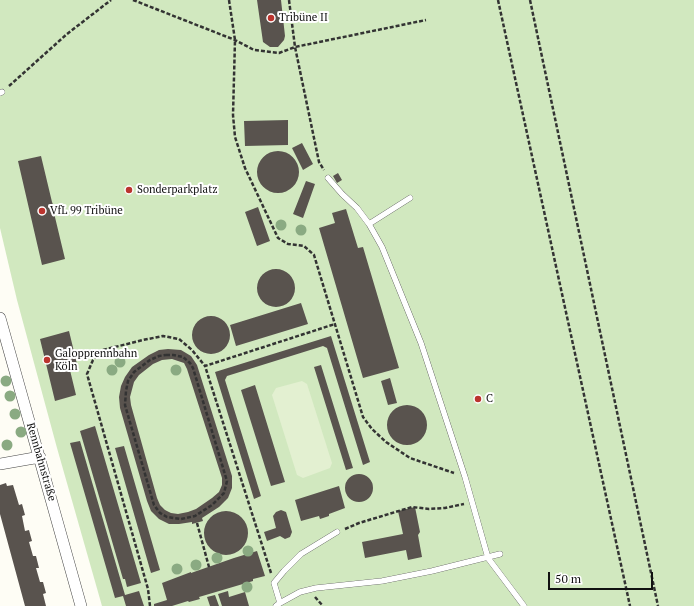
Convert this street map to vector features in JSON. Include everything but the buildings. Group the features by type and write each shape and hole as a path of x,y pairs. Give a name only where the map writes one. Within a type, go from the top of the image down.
{"street":[{"name":"Rennbahnstraße","path":"0,318 81,606"},
{"path":"0,464 40,457"}],"lane":[{"path":"328,178 357,208 369,224 382,247 421,343 466,477 488,558 524,606"},
{"path":"369,224 410,198"},
{"path":"337,532 302,554 274,583 278,604 300,592 316,588 382,580 432,571 500,554"}],"path":[{"path":"1,93 67,34 111,0"},
{"path":"134,0 235,40 254,50 278,53 295,47 426,20"},
{"path":"229,0 235,40 233,115 235,137 245,168 278,238 288,244 304,246 314,255 363,417 372,429 386,442 410,458 466,477"},
{"path":"289,0 295,47 318,162 328,178"},
{"path":"498,0 630,606"},
{"path":"530,0 658,606"},
{"path":"205,366 335,324"},
{"path":"150,606 148,589 87,374 93,360 102,350 163,336 178,339 192,350 205,366 274,583"},
{"path":"166,354 173,354 183,357 193,368 227,481 224,493 212,505 195,516 181,519 167,517 160,513 154,505 125,405 128,381 134,372 150,360 166,354"},
{"path":"337,532 359,522 412,507 429,509 446,508 473,502"},
{"path":"197,522 209,567"}],"green space":[{"path":"0,0 694,0 694,606 102,606 17,300 0,228"},
{"path":"302,381 307,384 332,463 330,468 303,478 297,475 272,395 276,388"}],"place":[{"name":"Tribüne II","path":"271,18"},
{"name":"Sonderparkplatz","path":"129,190"},
{"name":"VfL 99 Tribüne","path":"42,211"},
{"name":"Galopprennbahn Köln","path":"47,360"},
{"name":"C","path":"478,399"}]}
